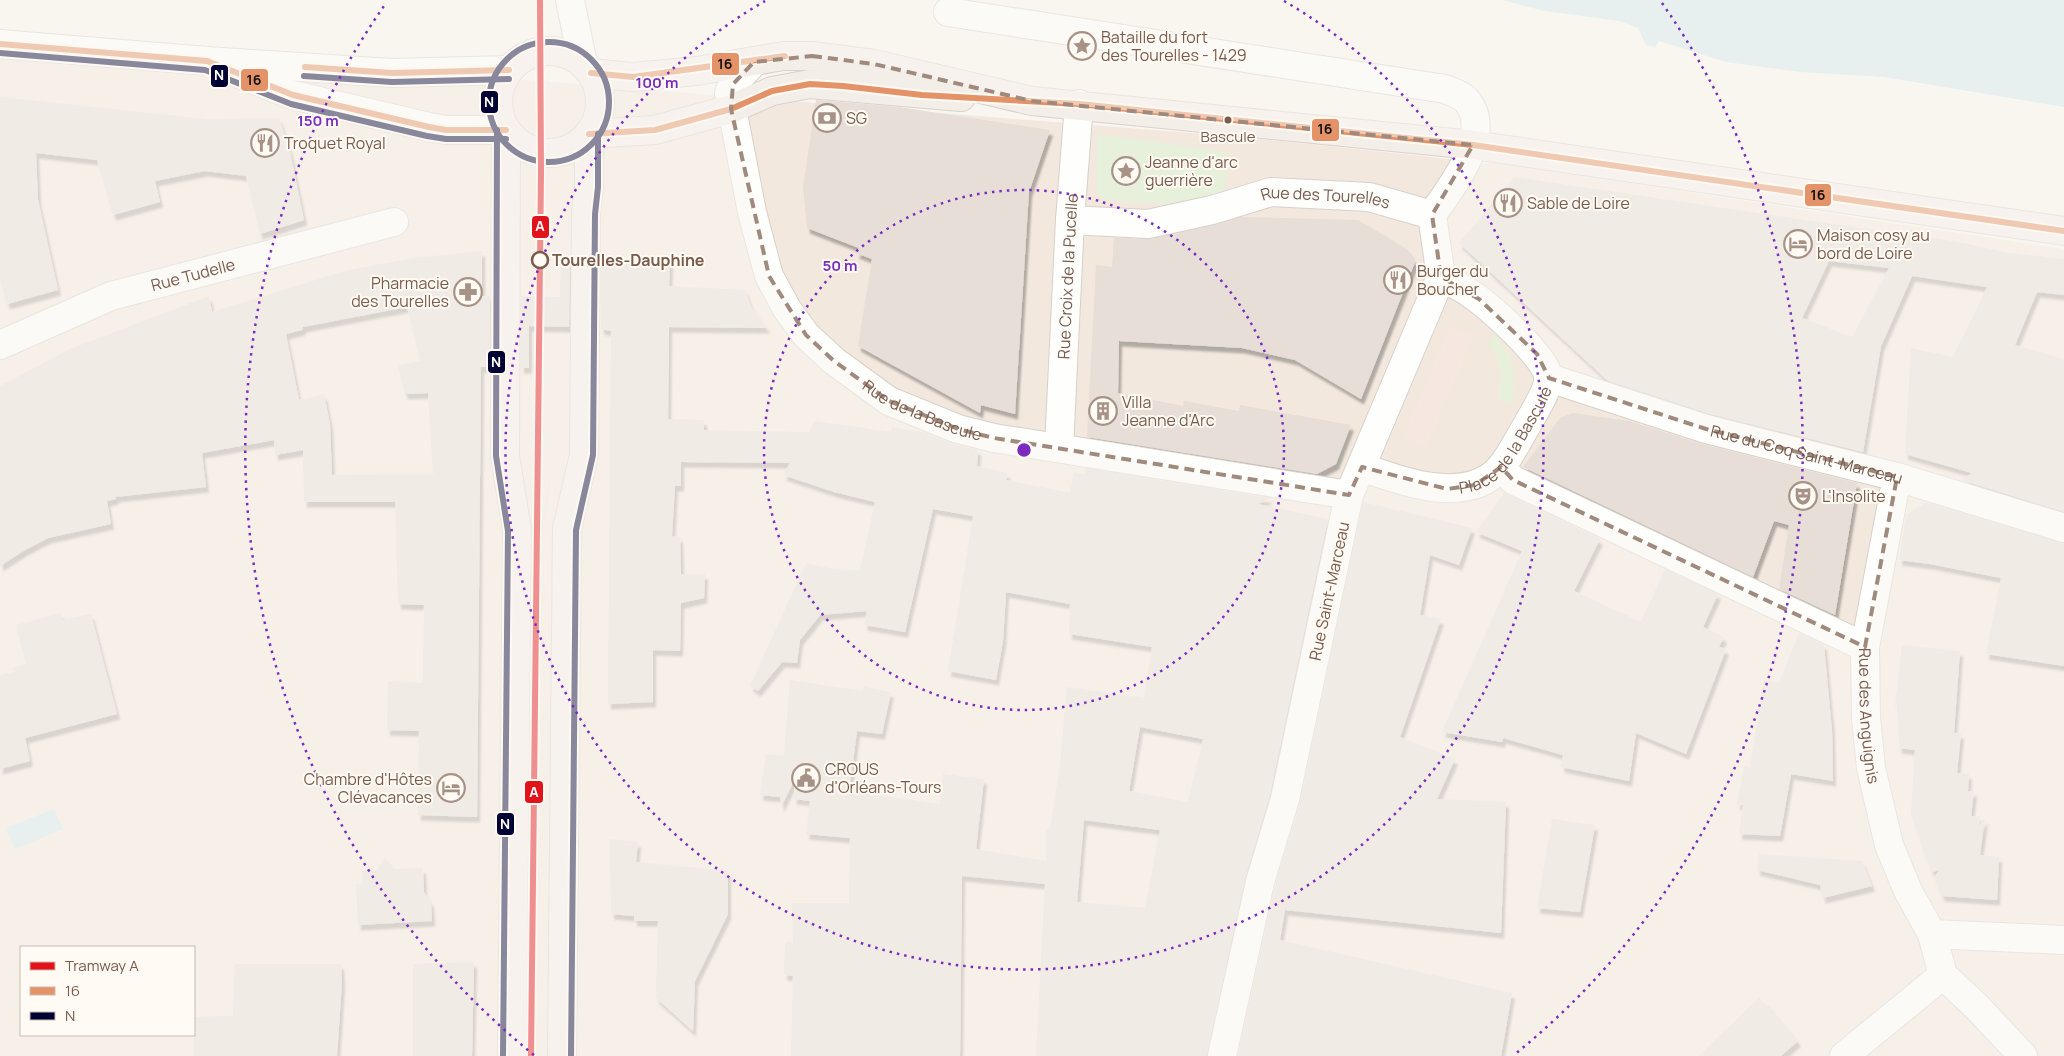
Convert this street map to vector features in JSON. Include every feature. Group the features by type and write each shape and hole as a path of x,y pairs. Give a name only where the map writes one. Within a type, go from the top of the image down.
{"main road":[{"path":"587,69 598,88 600,105 597,120 589,134 573,147 548,154 527,149 506,130 499,115 498,99 501,84 509,70 528,56 546,51 562,53 587,69 634,77 754,62 783,56 812,56 874,64 1032,101"},
{"path":"589,134 656,130 731,108 772,91 810,84 922,95 1079,104 1473,145 2064,231"},
{"path":"506,130 505,456 517,530 512,1056"},
{"path":"562,1056 567,529 584,455 586,213 589,187 589,134"}],"street":[{"path":"570,0 587,69"},
{"path":"948,12 1445,89 1468,100 1477,118 1473,145 1461,171 1432,215 1441,277"},
{"path":"0,44 207,61 392,73 509,70"},
{"path":"207,61 294,95 429,127 461,131 506,130"},
{"name":"Rue de la Bascule","path":"754,62 733,84 729,93 752,212 770,276 787,309 806,335 834,361 889,401 958,430 1350,495"},
{"name":"Rue Croix de la Pucelle","path":"1059,448 1070,220 1079,104"},
{"name":"Rue des Tourelles","path":"1070,220 1148,224 1212,210 1239,200 1271,192 1369,196 1432,215"},
{"name":"Rue Tudelle","path":"0,345 111,296 394,222"},
{"name":"Place de la Bascule","path":"1362,467 1384,476 1447,489 1475,485 1501,467 1541,400 1549,378 1537,354 1470,293 1441,277"},
{"name":"Rue Saint-Marceau","path":"1222,1056 1260,882 1285,798 1350,495 1441,277"},
{"name":"Rue du Coq Saint-Marceau","path":"1549,378 1706,428 1897,477 2064,528"},
{"name":"Rue des Anguignis","path":"1501,467 1513,480 1865,648 1866,718 1871,768 1889,845 1908,891 1932,934 1943,975"},
{"path":"1865,648 1897,477"},
{"path":"1932,934 2064,940"},
{"path":"1844,1056 1943,975 1977,1007 2023,1056"}],"highlighted area":[{"path":"812,56 874,64 1032,101 1473,145 1432,215 1441,277 1479,299 1537,354 1549,378 1706,429 1897,477 1865,647 1513,480 1501,467 1475,485 1447,489 1362,467 1349,495 994,438 958,429 889,401 834,361 806,335 769,276 731,109 733,84 754,62"}],"shaded area":[{"path":"0,38 1242,137 1516,166 2064,249 2064,1056 0,1056"},
{"path":"1450,327 1473,336 1425,447 1404,437"}],"green space":[{"path":"1097,134 1221,151 1227,156 1226,179 1223,190 1217,197 1168,204 1102,200 1097,191"},
{"path":"1494,334 1502,343 1511,359 1514,374 1512,405 1497,397 1500,382 1499,362 1488,344"}],"water":[{"path":"1502,0 2064,0 2064,107 1884,77 1801,72 1726,62 1659,41 1655,47 1646,45 1638,28 1619,21 1545,11"},
{"path":"54,809 63,829 15,849 6,828"}],"building":[{"path":"0,97 207,119 279,118 290,152 304,220 260,234 246,176 205,171 155,181 160,202 113,215 97,160 36,153 38,200 58,290 7,304 0,278"},
{"path":"816,100 899,107 1050,130 1029,192 1015,414 981,405 980,413 858,346 872,259 856,253 859,248 807,228 803,187"},
{"path":"1514,177 1907,235 1910,229 1926,237 2004,252 2064,259 2064,295 2037,292 2015,345 2064,359 2064,512 1961,480 1972,473 1905,454 1911,348 1953,357 1987,287 1912,276 1881,346 1863,452 1710,414 1608,381 1459,243","holes":["1829,261 1889,268 1852,337 1802,318"]},
{"path":"1241,217 1358,220 1407,249 1415,262 1361,399 1295,360 1242,348 1119,341 1118,393 1183,406 1184,401 1239,411 1240,405 1351,425 1336,464 1317,474 1087,437 1096,265 1112,267 1114,238 1151,239"},
{"path":"482,251 482,296 490,296 490,367 481,367 477,817 418,815 419,731 387,730 388,681 423,683 424,605 398,604 395,502 304,502 303,450 275,455 274,440 202,453 206,487 115,497 116,499 107,501 111,524 48,538 0,566 0,386 70,349 209,296 212,312 348,270 414,258","holes":["407,307 420,361 398,365 405,394 428,393 433,474 332,475 330,425 324,394 299,400 286,334 302,330 303,327"]},
{"path":"561,261 570,261 569,327 529,326 529,368 521,368 521,296 560,297"},
{"path":"601,261 670,261 669,286 745,290 751,307 767,328 669,327 668,419 704,420 704,430 809,432 815,421 891,432 892,427 926,433 952,444 978,450 977,466 1008,473 1006,480 1070,493 1074,472 1085,474 1085,468 1270,498 1258,504 1328,519 1270,795 1245,879 1207,1056 1036,1056 1045,884 962,876 960,1056 791,1056 793,976 784,975 785,942 793,942 792,903 849,903 850,838 806,834 810,801 794,799 794,781 781,807 780,797 760,795 766,754 784,756 790,680 863,691 864,687 891,692 882,734 857,731 849,791 940,804 943,774 984,779 976,849 1046,861 1046,829 1050,829 1060,765 1067,687 1144,698 1152,647 1069,634 1070,604 1006,592 1003,641 996,680 948,671 973,516 933,509 905,632 864,625 867,611 820,615 800,640 797,663 782,662 758,691 750,686 806,563 833,569 860,571 875,502 834,492 783,475 790,463 681,462 681,486 675,486 672,536 680,537 681,574 705,574 704,598 681,603 680,651 653,650 653,702 608,704 611,331 601,329","holes":["1140,727 1203,739 1188,802 1129,791","1084,820 1160,830 1145,908 1077,902"]},
{"path":"1573,413 1629,421 1702,444 1857,483 1835,615 1779,589 1789,525 1774,521 1753,577 1523,467 1560,418"},
{"path":"1504,493 1600,539 1574,591 1641,622 1665,569 1718,594 1703,627 1724,637 1719,647 1726,649 1686,754 1636,733 1629,781 1561,767 1563,755 1503,738 1502,742 1442,732 1522,551 1476,532"},
{"path":"1363,502 1472,528 1459,565 1430,555 1420,615 1441,619 1400,737 1455,759 1437,799 1506,802 1501,933 1285,910 1280,940 1512,993 1501,1056 1238,1056 1275,886 1300,802"},
{"path":"1926,502 2064,543 2064,666 1986,654 2001,578 1899,560 1906,515"},
{"path":"61,613 62,620 91,614 117,714 25,738 30,761 0,769 0,675 13,672 12,668 26,664 16,625"},
{"path":"1799,633 1824,645 1832,731 1833,781 1791,774 1780,836 1739,834 1743,805 1737,804 1744,766 1750,767 1764,680 1779,683"},
{"path":"1902,645 1960,651 1954,733 1961,733 1957,773 1969,774 1968,791 1974,791 1971,816 1980,816 1979,825 1985,818 1980,855 1999,857 1997,900 1942,896 1934,877 1940,870 1932,872 1925,855 1911,814 1915,750 1899,748 1898,706 1895,706"},
{"path":"1552,819 1595,825 1580,912 1537,908"},
{"path":"610,839 638,842 636,862 728,871 728,914 695,981 693,1031 656,998 658,921 634,921 634,916 611,914"},
{"path":"1759,854 1862,861 1872,886 1823,898 1820,885 1757,870"},
{"path":"385,857 393,869 423,868 424,892 431,903 432,921 358,925 356,884 363,883 362,871 377,870"},
{"path":"474,962 472,1056 413,1056 413,964"},
{"path":"235,964 341,964 342,982 337,1056 194,1056 195,1017 233,1016"},
{"path":"1759,998 1768,1005 1798,1041 1781,1056 1698,1056"}],"tram line":[{"name":"A","path":"531,1056 541,173 540,0"},
{"path":"536,569 550,482"}],"transit line":[{"name":"N","path":"549,42 561,43 572,47 582,52 591,60 599,69 604,79 608,90 609,102 608,114 604,125 599,135 591,144 582,152 572,157 561,161 549,162 537,161 526,157 516,152 507,144 499,135 494,125 490,114 489,102 490,90 494,79 499,69 507,60 516,52 526,47 537,43 549,42"},
{"name":"16","path":"0,44 207,61 293,95 429,127 446,130 506,130"},
{"name":"N","path":"0,53 205,70 291,104 427,136 446,139 506,139"},
{"name":"16","path":"591,73 633,77 785,56"},
{"name":"16","path":"305,67 392,73 509,70"},
{"name":"N","path":"304,76 392,82 509,79"},
{"name":"16","path":"589,134 655,130 731,109 772,91 810,84 843,86 922,95 1079,104 1473,145 2064,231"},
{"name":"N","path":"497,130 496,456 508,531 503,1056"},
{"name":"N","path":"571,1056 576,530 593,455 595,214 598,187 598,134"}],"place":[{"name":"Bataille du fort des Tourelles - 1429","path":"1082,46"},
{"name":"SG","path":"827,118"},
{"name":"Bascule","path":"1228,120"},
{"name":"Troquet Royal","path":"265,143"},
{"name":"Jeanne d'arc guerrière","path":"1126,171"},
{"name":"Sable de Loire","path":"1508,203"},
{"name":"Maison cosy au bord de Loire","path":"1798,244"},
{"name":"Tourelles-Dauphine","path":"540,260"},
{"name":"Burger du Boucher","path":"1398,280"},
{"name":"Pharmacie des Tourelles","path":"468,292"},
{"name":"Villa Jeanne d'Arc","path":"1103,411"},
{"name":"L'Insolite","path":"1803,496"},
{"name":"CROUS d'Orléans-Tours","path":"806,778"},
{"name":"Chambre d'Hôtes Clévacances","path":"451,788"}]}
